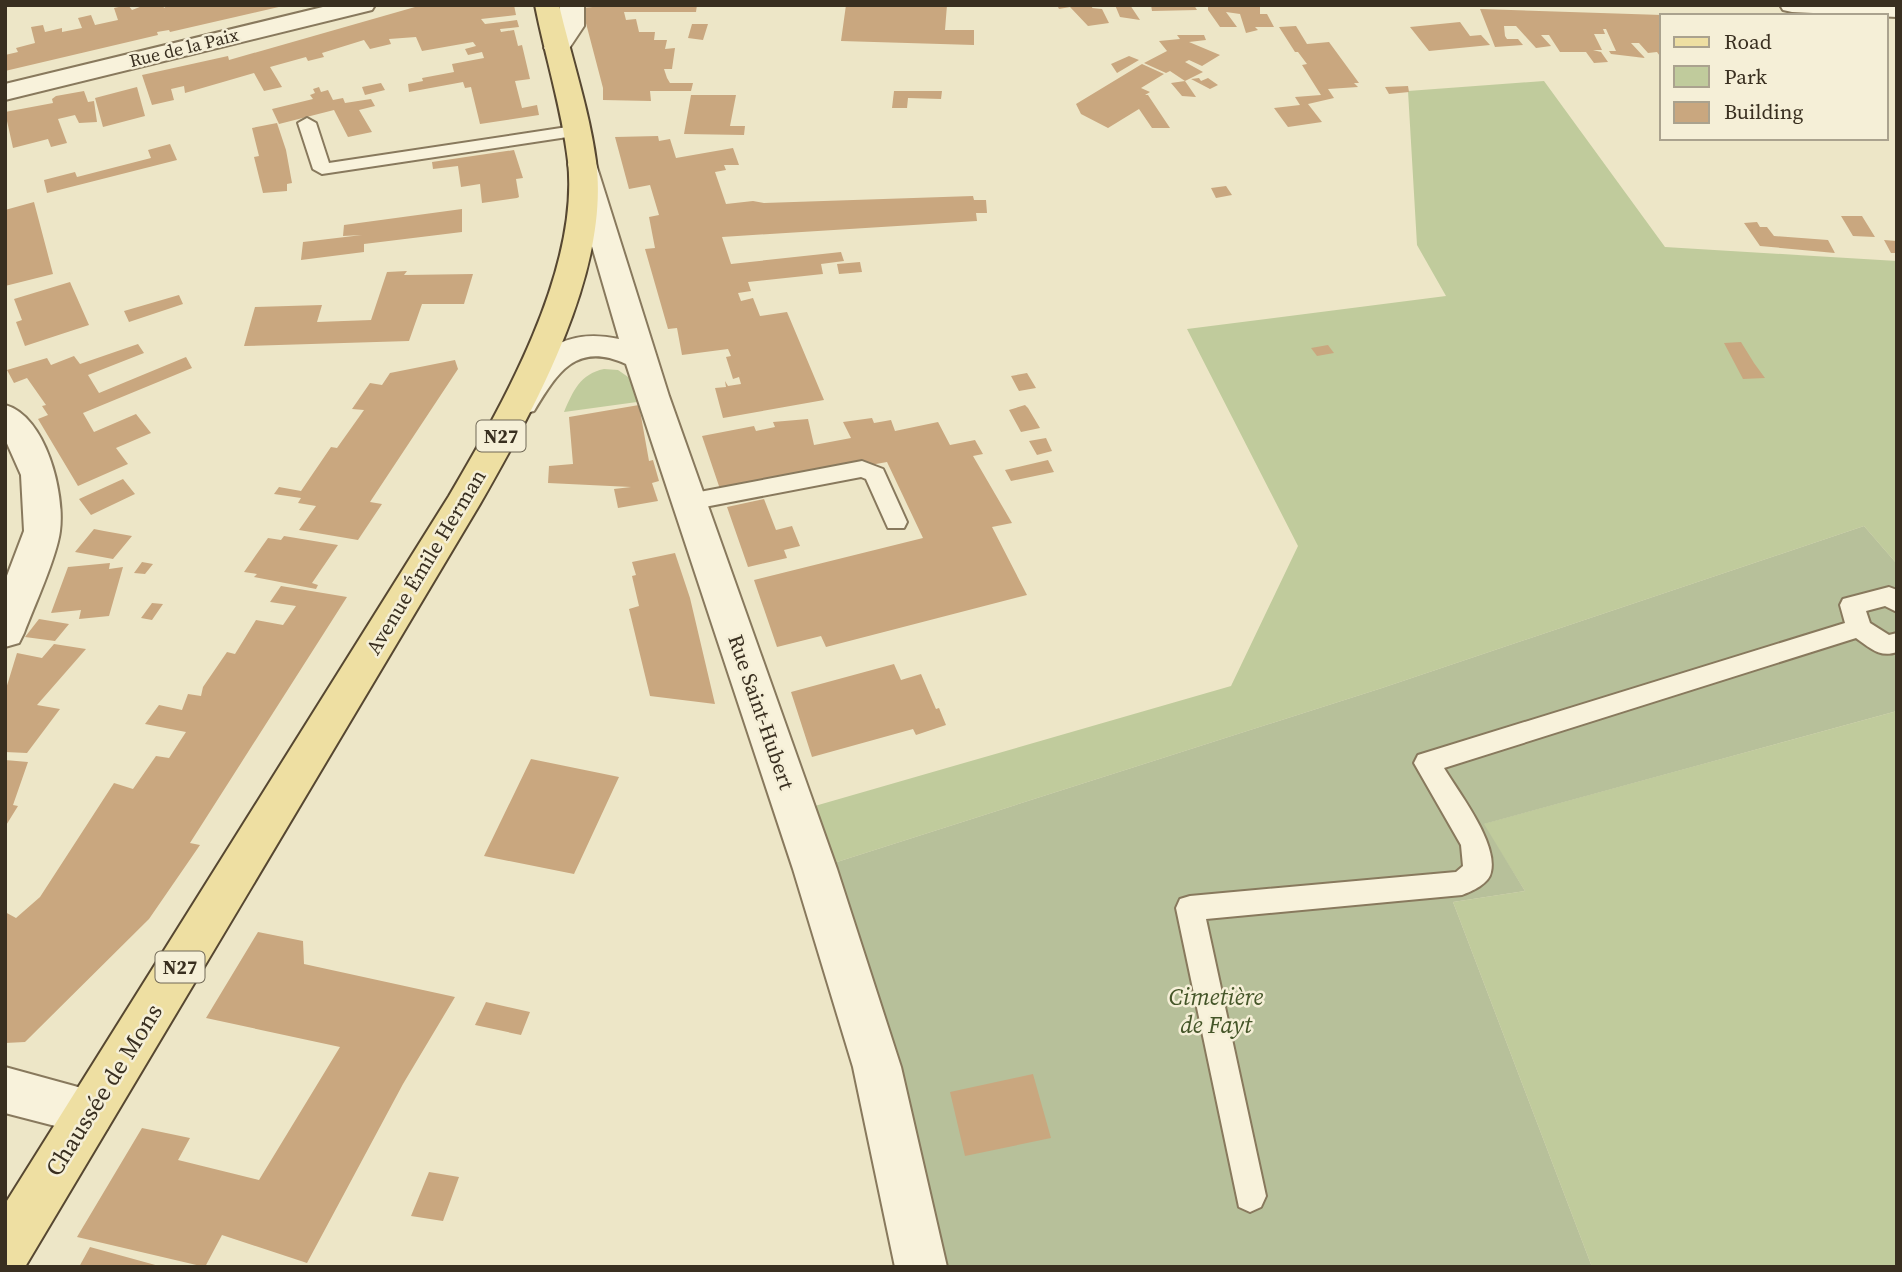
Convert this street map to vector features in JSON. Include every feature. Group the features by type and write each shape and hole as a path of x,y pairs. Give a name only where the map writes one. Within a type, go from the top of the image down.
{"main road":[{"name":"Avenue Émile Herman","path":"270,822 512,416 551,335 566,286 582,201 578,147 547,5"},
{"name":"Chaussée de Mons","path":"5,1252 270,822"}],"street":[{"name":"Rue de la Paix","path":"5,92 363,5"},
{"path":"557,48 571,26 572,5"},
{"path":"1792,5 1897,10"},
{"name":"Rue Saint-Hubert","path":"578,147 616,287 626,352 688,502 815,869 873,1054 921,1267"},
{"path":"616,287 600,280 566,286 567,307 575,321 626,352"},
{"path":"512,416 544,368 561,356 593,345 626,352"},
{"path":"5,416 25,441 39,475 42,531 5,633"},
{"path":"5,1090 90,1112"}],"lane":[{"path":"307,123 322,169 578,147"},
{"path":"688,502 870,470 875,474 896,522"},
{"path":"1897,603 1889,596 1852,605 1860,628 1886,646 1897,642"},
{"path":"1250,1196 1190,908 1462,883 1478,871 1474,843 1427,763 1860,628"}],"green space":[{"path":"1544,81 1665,247 1897,261 1897,564 1864,526 1382,688 815,869 794,812 1231,686 1298,546 1187,329 1446,296 1417,245 1408,91"},
{"path":"604,369 618,370 631,379 637,402 564,412 574,390 583,379"},
{"name":"Cimetière de Fayt","path":"1864,526 1897,564 1897,711 1484,824 1525,891 1453,902 1592,1267 921,1267 815,869 1382,688"},
{"path":"1897,711 1897,1267 1592,1267 1453,902 1525,891 1483,824"}],"building":[{"path":"128,5 132,10 145,5 163,5 164,8 168,5 283,6 170,32 157,32 158,35 5,71 5,55 18,52 16,48 35,43 31,27 43,25 45,32 62,28 62,32 82,28 78,18 91,15 95,25 118,20 114,8"},
{"path":"422,5 514,5 516,15 481,19 485,24 517,20 519,27 500,29 501,32 514,30 518,46 522,45 530,79 515,81 522,108 537,105 539,115 480,124 471,87 465,88 463,82 409,92 408,84 423,81 422,78 454,72 452,64 484,58 482,52 468,55 465,49 476,46 473,42 422,51 416,37 389,39 391,44 370,49 364,40 322,53 324,57 308,61 306,57 270,67 282,87 264,91 254,73 185,93 184,86 171,89 174,100 152,105 142,75 228,56 229,60"},
{"path":"614,5 697,5 696,12 624,12 626,20 636,19 639,32 655,32 654,40 667,40 665,49 675,48 672,69 664,69 667,78 670,83 693,83 691,91 650,91 651,101 603,100 603,88 582,8"},
{"path":"846,5 947,5 945,30 974,30 974,45 841,41"},
{"path":"1057,5 1093,5 1092,8 1102,9 1109,23 1088,26 1070,7 1059,9"},
{"path":"1115,5 1130,5 1140,20 1120,17"},
{"path":"1151,5 1194,5 1197,10 1152,11"},
{"path":"1208,5 1260,5 1260,14 1267,14 1274,27 1255,27 1258,30 1246,33 1240,14 1226,12 1237,27 1220,27 1208,10"},
{"path":"1480,9 1660,15 1660,56 1657,52 1648,53 1639,43 1631,43 1645,58 1611,54 1609,51 1616,51 1606,29 1603,29 1605,34 1594,34 1602,50 1593,50 1601,52 1608,62 1594,63 1586,52 1560,52 1549,35 1541,35 1551,46 1536,48 1516,26 1504,26 1505,36 1507,39 1518,39 1523,45 1495,47"},
{"path":"1460,22 1470,36 1481,35 1490,45 1429,51 1410,27"},
{"path":"692,24 708,24 703,40 688,38"},
{"path":"1296,26 1307,44 1329,42 1359,83 1354,83 1358,87 1328,89 1334,98 1308,104 1322,122 1288,127 1274,108 1300,105 1295,97 1321,95 1302,65 1307,64 1298,52 1295,52 1279,27"},
{"path":"1177,35 1204,35 1206,40 1189,42 1220,55 1202,66 1189,60 1185,62 1203,72 1185,81 1170,71 1166,73 1144,63 1167,51 1159,41 1180,39"},
{"path":"1129,56 1139,60 1117,73 1111,64"},
{"path":"1142,64 1164,74 1141,88 1150,92 1145,95 1148,95 1170,128 1152,128 1139,109 1108,128 1081,114 1076,104"},
{"path":"1199,78 1201,81 1208,78 1218,85 1210,89 1191,79"},
{"path":"1185,81 1196,97 1182,96 1171,83"},
{"path":"381,83 385,90 365,95 362,87"},
{"path":"1408,86 1409,92 1389,94 1385,87"},
{"path":"137,87 145,116 103,127 95,98"},
{"path":"319,87 321,92 328,90 333,100 343,98 345,103 371,99 375,106 359,110 372,132 348,137 334,110 279,124 272,109 313,99 310,95 315,93 313,89"},
{"path":"84,91 88,102 94,101 97,122 79,123 75,115 58,119 67,143 51,147 48,139 13,148 5,112 53,103 52,99 56,96"},
{"path":"894,91 942,91 941,99 908,98 907,108 892,108"},
{"path":"691,95 736,95 730,126 745,126 744,135 684,134"},
{"path":"277,123 286,150 292,183 287,184 287,191 263,193 254,157 259,156 252,128"},
{"path":"658,136 659,141 670,139 676,158 733,148 739,165 724,165 726,170 715,172 726,204 753,201 764,203 973,196 974,200 986,200 987,213 976,213 977,221 722,237 731,264 841,252 844,261 821,264 823,274 748,282 751,291 738,293 741,301 753,298 760,316 787,312 824,400 723,418 715,388 726,387 725,381 728,386 741,384 739,377 733,379 726,357 731,356 728,349 682,355 677,328 668,329 645,249 655,248 649,217 659,215 650,185 629,189 615,137"},
{"path":"170,144 177,160 47,193 44,180 75,172 77,177 151,158 148,150"},
{"path":"514,150 523,178 516,179 517,198 482,203 480,184 461,187 458,166 433,169 432,162"},
{"path":"1226,186 1232,195 1216,198 1211,188"},
{"path":"34,202 53,274 5,286 5,210"},
{"path":"462,209 462,232 364,244 364,252 301,260 303,242 362,235 343,236 344,225"},
{"path":"1841,216 1862,216 1875,237 1853,236"},
{"path":"1757,222 1760,227 1767,227 1774,236 1828,240 1835,253 1760,246 1744,223"},
{"path":"1884,240 1897,241 1897,253 1891,253"},
{"path":"860,262 862,272 839,274 837,264"},
{"path":"407,271 404,275 473,274 464,304 422,304 409,341 244,346 255,307 322,305 317,322 371,320 387,272"},
{"path":"70,282 89,325 25,346 16,322 22,320 14,299"},
{"path":"179,295 183,304 129,322 124,311"},
{"path":"1741,342 1765,378 1743,379 1724,343"},
{"path":"138,344 144,353 88,375 99,393 186,357 192,368 83,413 94,432 136,414 151,433 116,448 128,464 78,486 38,419 48,415 42,406 46,405 27,378 14,383 7,370 47,358 51,365 74,356 80,364"},
{"path":"1328,345 1334,353 1317,356 1311,348"},
{"path":"455,360 458,369 370,502 382,504 358,540 299,530 316,506 298,503 301,498 274,494 279,487 301,491 331,447 337,448 364,410 352,409 370,383 382,385 390,373"},
{"path":"1027,373 1036,388 1019,391 1011,376"},
{"path":"639,405 649,461 653,460 659,481 652,483 658,501 618,508 614,489 631,487 548,483 549,466 573,464 569,417"},
{"path":"1025,405 1040,428 1021,432 1009,410"},
{"path":"872,418 874,423 891,420 895,431 938,422 950,445 975,440 983,454 973,456 1012,523 992,527 1027,595 826,647 821,636 777,647 754,580 923,538 887,462 721,492 702,436 754,426 756,431 775,427 773,422 808,419 814,445 851,438 843,422"},
{"path":"1046,438 1052,451 1037,455 1029,441"},
{"path":"1048,460 1054,472 1011,481 1005,470"},
{"path":"123,479 135,494 91,515 79,499"},
{"path":"764,499 776,530 792,526 800,546 784,550 787,558 748,567 727,507"},
{"path":"94,529 132,536 113,559 75,552"},
{"path":"284,536 338,545 312,583 318,585 316,589 254,577 257,574 244,572 268,538 281,540"},
{"path":"675,553 690,598 715,704 650,696 629,609 639,606 632,576 636,575 632,562"},
{"path":"142,562 153,564 145,574 134,573"},
{"path":"110,563 109,569 123,567 109,616 79,619 81,610 51,613 68,567"},
{"path":"281,586 347,597 190,843 200,845 149,919 25,1042 5,1043 5,912 16,918 40,897 114,783 133,789 156,756 169,758 186,732 145,724 159,705 182,710 188,694 201,696 203,687 227,652 235,654 256,620 283,625 296,606 270,602"},
{"path":"152,603 163,604 152,620 141,618"},
{"path":"39,619 69,624 55,641 25,637"},
{"path":"54,644 86,649 37,705 60,709 27,753 5,752 5,692 17,653 42,658"},
{"path":"894,664 901,680 921,674 946,725 916,735 913,729 812,757 791,692"},
{"path":"531,759 619,777 574,874 484,856"},
{"path":"5,760 28,762 13,805 18,806 5,827"},
{"path":"258,932 303,941 304,964 455,997 403,1084 307,1263 222,1235 205,1267 77,1237 142,1128 190,1138 178,1160 259,1180 340,1047 206,1018"},
{"path":"486,1002 530,1012 521,1035 475,1025"},
{"path":"1033,1074 1051,1138 965,1156 950,1092"},
{"path":"429,1172 459,1177 443,1221 411,1216"},
{"path":"90,1247 159,1266 79,1267"}]}
